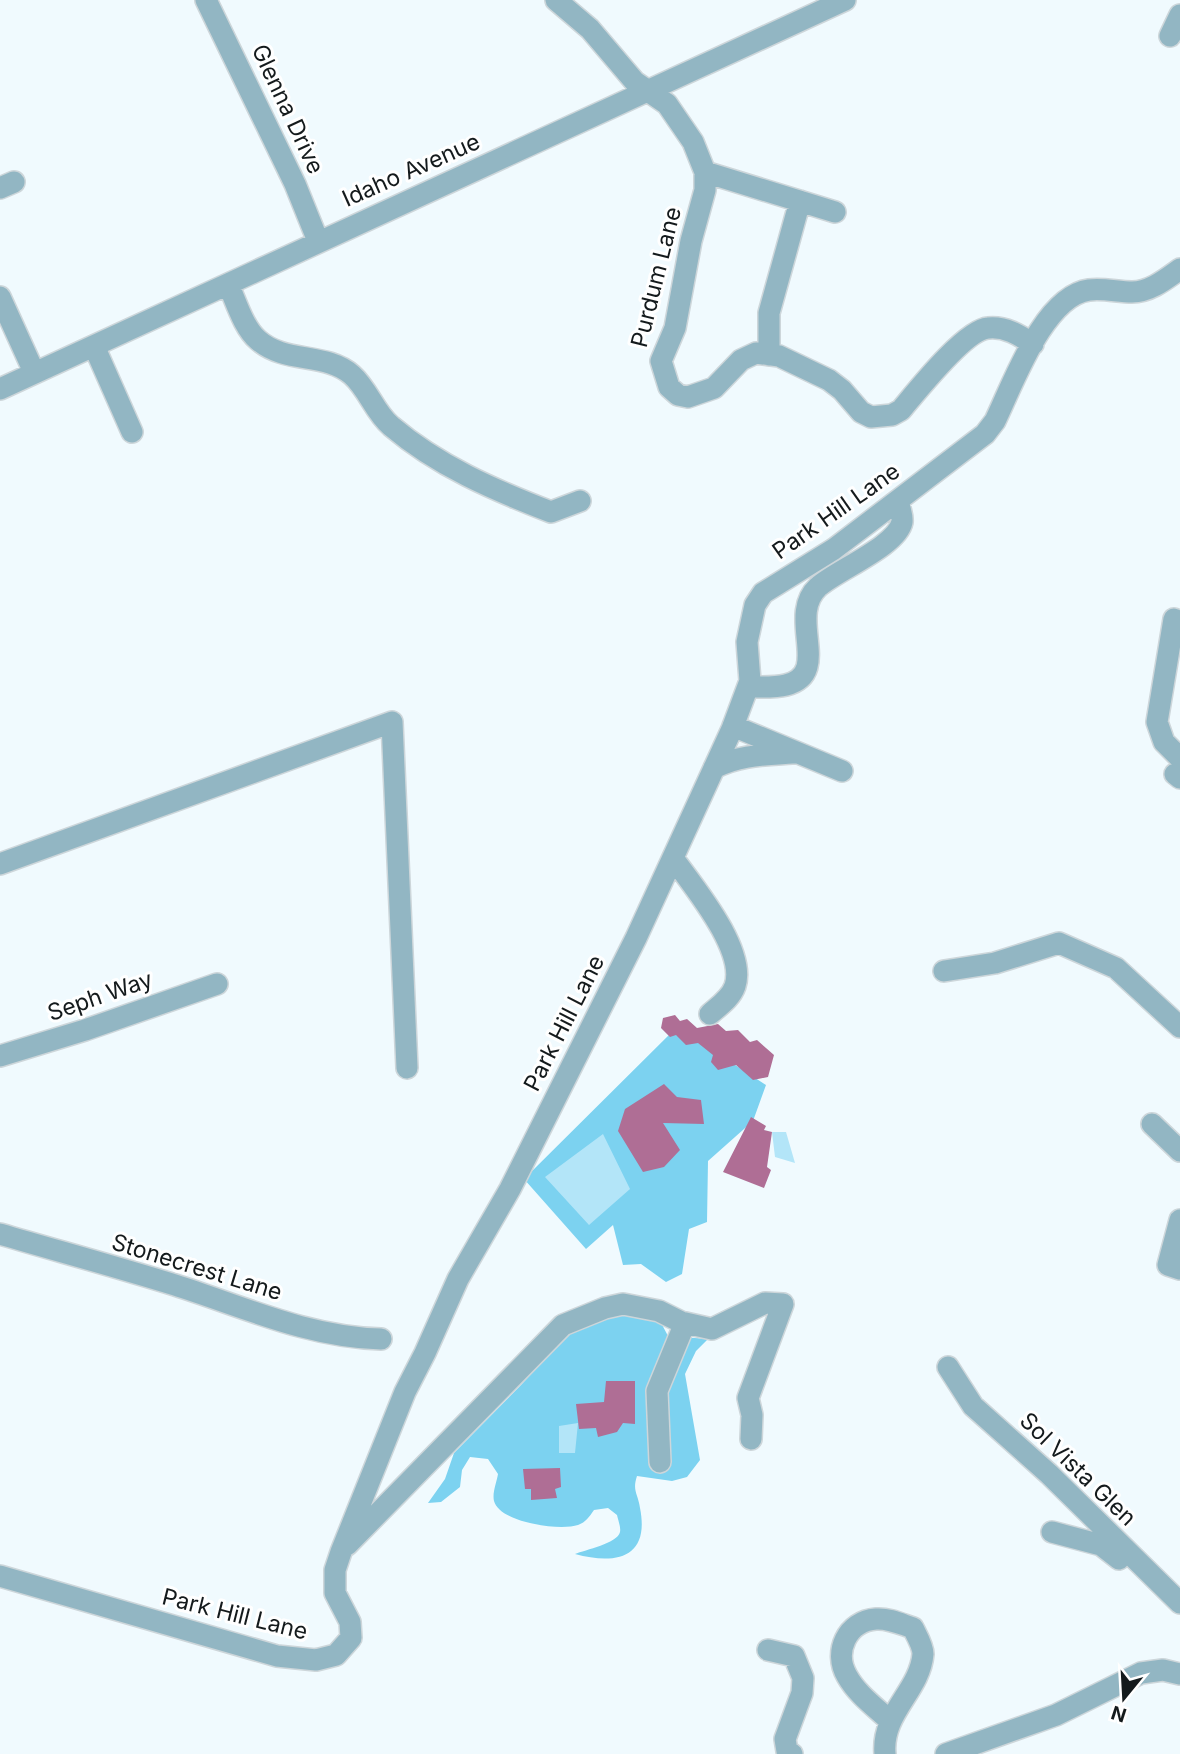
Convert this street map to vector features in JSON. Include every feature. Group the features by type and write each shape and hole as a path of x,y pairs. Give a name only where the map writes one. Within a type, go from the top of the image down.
{"street":[{"name":"Glenna Drive","path":"206,0 295,184 318,241"},
{"path":"556,0 590,29 635,82 667,104 693,142 705,172 835,212"},
{"name":"Idaho Avenue","path":"0,389 845,0"},
{"path":"1170,36 1180,15"},
{"name":"Purdum Lane","path":"705,172 705,190 691,241 675,328 661,361 669,387 678,395 688,397 714,388 741,360 756,353 769,355"},
{"path":"800,201 769,313 769,355 779,356 829,380 842,390 861,412 870,417 892,415 901,410 968,336 985,328 1003,329 1033,344"},
{"name":"Park Hill Lane","path":"0,1576 278,1656 316,1660 336,1655 351,1638 350,1622 335,1592 335,1570 341,1552 405,1392 458,1279 510,1189 636,937 733,726 748,687 751,668 747,642 755,605 763,593 834,550 985,434 995,421 1040,330 1070,296 1090,290 1136,292 1154,287 1180,269"},
{"path":"228,284 251,332 259,341 282,354 335,364 353,376 388,425 436,458 484,485 551,512 580,501"},
{"path":"0,297 34,372"},
{"path":"94,346 132,432"},
{"path":"748,687 789,685 805,670 810,656 804,618 809,599 817,588 882,545 899,530 903,519 898,501"},
{"path":"1174,619 1157,722 1178,770"},
{"path":"0,864 392,722 407,1068"},
{"path":"733,726 842,771"},
{"path":"714,768 727,761 752,755 798,753"},
{"path":"673,858 721,928 735,959 735,987 710,1014"},
{"path":"944,971 995,963 1059,943 1116,968 1180,1027"},
{"name":"Seph Way","path":"0,1056 85,1030 216,984"},
{"path":"1152,1124 1180,1151"},
{"path":"1180,1220 1168,1265 1180,1269"},
{"name":"Stonecrest Lane","path":"0,1234 175,1285 312,1331 349,1338 381,1339"},
{"path":"341,1552 563,1325 605,1308 624,1304 659,1311 685,1323 712,1329 765,1303 783,1304 748,1398 752,1415 751,1439"},
{"path":"660,1462 657,1391 685,1323"},
{"name":"Sol Vista Glen","path":"948,1367 973,1406 1049,1474 1180,1603"},
{"name":"Sol Vista Glen","path":"1052,1532 1101,1545 1180,1615"},
{"path":"885,1754 884,1744 890,1720 920,1668 923,1651 913,1628 886,1619 872,1619 855,1625 845,1640 842,1650 845,1673 854,1686 890,1720"},
{"path":"768,1650 794,1656 803,1678 802,1693 785,1739 787,1751 792,1754"},
{"path":"946,1754 1056,1715 1141,1673 1163,1670 1180,1674"}],"shaded area":[{"path":"677,1027 766,1085 753,1121 708,1161 707,1222 689,1229 682,1274 666,1282 641,1264 623,1265 613,1225 586,1249 524,1179"},
{"path":"772,1132 786,1132 795,1163 775,1157"},
{"path":"603,1134 630,1189 589,1225 545,1177"},
{"path":"614,1311 659,1319 668,1336 708,1339 696,1351 685,1374 700,1460 687,1477 672,1481 637,1476 635,1489 642,1525 635,1547 627,1554 616,1557 575,1554 608,1543 618,1536 620,1530 617,1515 608,1508 594,1510 583,1522 569,1527 532,1524 507,1515 494,1501 498,1474 488,1459 470,1457 462,1470 460,1487 441,1502 428,1503 445,1479 454,1453 584,1317"},
{"path":"578,1423 575,1453 559,1453 559,1426"}],"building":[{"path":"675,1015 680,1021 687,1019 697,1028 718,1024 726,1031 738,1030 750,1042 757,1040 774,1055 768,1077 753,1080 736,1065 718,1070 711,1062 713,1055 698,1043 686,1045 676,1035 670,1037 661,1028 663,1018"},
{"path":"664,1084 677,1097 701,1100 704,1124 663,1123 680,1150 664,1167 643,1172 618,1131 625,1109"},
{"path":"751,1117 766,1126 764,1130 772,1132 767,1167 771,1170 764,1188 723,1172"},
{"path":"606,1381 635,1381 635,1424 623,1423 617,1432 598,1437 596,1428 579,1429 576,1404 604,1402"},
{"path":"560,1468 561,1487 555,1489 557,1498 531,1500 531,1489 525,1489 523,1469"}]}
